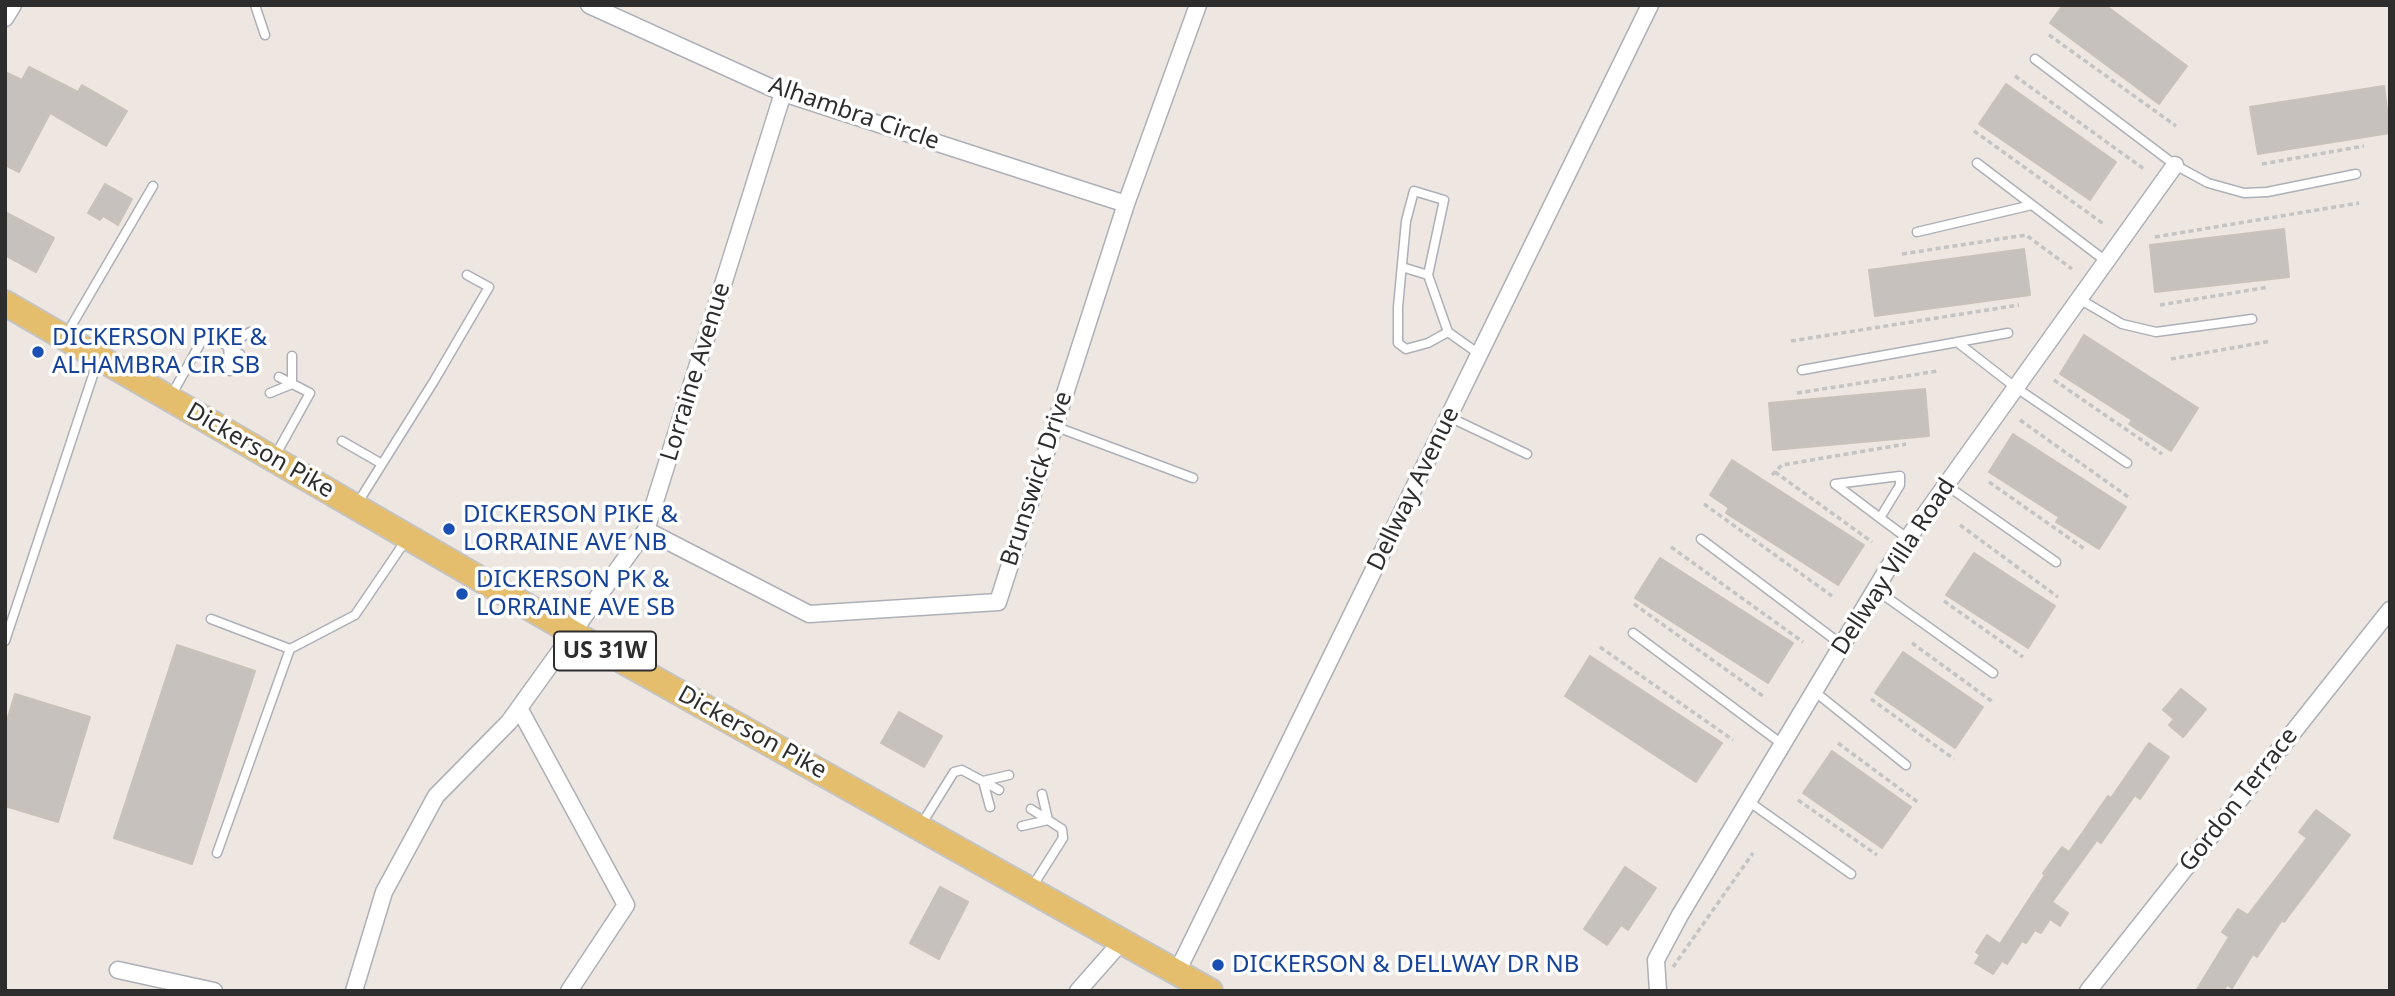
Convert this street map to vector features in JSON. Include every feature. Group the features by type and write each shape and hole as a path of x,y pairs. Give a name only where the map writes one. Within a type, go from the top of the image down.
{"main road":[{"name":"Dickerson Pike","path":"5,303 573,633 1210,991"}],"street":[{"path":"5,19 13,5"},
{"name":"Alhambra Circle","path":"589,5 783,93 1126,204"},
{"name":"Brunswick Drive","path":"646,530 808,614 998,602 1126,204 1198,5"},
{"name":"Dellway Avenue","path":"1177,972 1650,5"},
{"name":"Lorraine Avenue","path":"354,991 384,892 436,796 509,722 646,530 783,93"},
{"name":"Dellway Villa Road","path":"1658,991 1656,960 1748,800 1875,589 1908,538 2015,387 2081,300 2175,165"},
{"name":"Gordon Terrace","path":"2088,991 2390,610"},
{"path":"520,708 626,905 569,991"},
{"path":"1078,991 1122,941"},
{"path":"118,970 214,991"}],"lane":[{"path":"255,5 265,35"},
{"path":"2035,59 2175,165 2207,183 2244,193 2267,192 2356,174"},
{"path":"1977,163 2107,262"},
{"path":"64,337 153,186"},
{"path":"1448,332 1428,343 1406,349 1398,343 1398,307 1406,221 1414,191 1444,200 1429,275 1448,332 1479,355"},
{"path":"1917,232 2032,205"},
{"path":"1402,267 1429,275"},
{"path":"355,506 489,287 467,275"},
{"path":"2081,300 2122,324 2156,332 2252,319"},
{"path":"228,346 250,332"},
{"path":"169,398 206,333 240,354"},
{"path":"1802,370 2008,333"},
{"path":"1957,342 2015,387 2127,463"},
{"path":"228,346 230,371"},
{"path":"292,356 292,383"},
{"path":"5,641 99,357"},
{"path":"274,459 310,393 279,377"},
{"path":"270,393 292,383"},
{"path":"1449,416 1527,454"},
{"path":"1054,426 1193,478"},
{"path":"342,441 382,464"},
{"path":"1880,518 1900,485 1900,476 1835,484 1880,518 1908,538"},
{"path":"1946,485 2056,562"},
{"path":"217,853 290,649 355,615 408,537"},
{"path":"1701,539 1842,645"},
{"path":"1875,589 1993,673"},
{"path":"211,619 290,649"},
{"path":"1633,633 1783,744"},
{"path":"1814,691 1906,765"},
{"path":"919,827 954,772 962,770 999,790"},
{"path":"983,781 1009,775"},
{"path":"983,781 990,807"},
{"path":"1042,794 1048,820"},
{"path":"1748,800 1851,874"},
{"path":"1030,889 1063,838 1062,829 1031,809"},
{"path":"1022,825 1048,820"}],"path":[{"path":"2049,35 2176,126"},
{"path":"2015,76 2144,169"},
{"path":"1974,131 2105,225"},
{"path":"2262,164 2364,146"},
{"path":"2155,237 2359,203"},
{"path":"1902,254 2026,234 2072,269"},
{"path":"2160,304 2269,287"},
{"path":"1791,341 2020,305"},
{"path":"2171,359 2272,341"},
{"path":"1797,393 1938,371"},
{"path":"2054,380 2162,454"},
{"path":"2020,420 2131,499"},
{"path":"1872,542 1773,474 1782,465 1906,444"},
{"path":"1989,482 2086,550"},
{"path":"1704,504 1832,596"},
{"path":"1959,525 2058,597"},
{"path":"1671,547 1803,642"},
{"path":"1944,601 2023,657"},
{"path":"1634,604 1762,696"},
{"path":"1912,643 1993,702"},
{"path":"1601,647 1733,740"},
{"path":"1871,699 1954,759"},
{"path":"1838,743 1919,803"},
{"path":"1798,800 1877,855"},
{"path":"1673,967 1753,853"}],"building":[{"path":"2063,5 2105,5 2187,66 2159,104 2050,23"},
{"path":"29,67 78,92 82,85 127,111 106,146 50,113 19,172 5,165 5,72 22,80"},
{"path":"2006,84 2116,162 2090,200 1979,124"},
{"path":"2384,86 2390,133 2258,154 2250,107"},
{"path":"105,184 132,199 118,225 103,216 100,220 88,213"},
{"path":"5,212 54,238 36,272 5,255"},
{"path":"2284,229 2289,277 2155,292 2150,245"},
{"path":"2024,249 2030,295 1875,316 1869,270"},
{"path":"2084,335 2198,408 2171,451 2129,424 2132,420 2060,374"},
{"path":"1925,389 1929,436 1773,450 1769,403"},
{"path":"2013,434 2126,507 2099,549 2056,522 2059,517 1989,472"},
{"path":"1732,460 1864,545 1838,585 1726,513 1729,508 1710,495"},
{"path":"1974,553 2055,606 2028,648 1946,595"},
{"path":"1660,558 1793,643 1768,683 1635,598"},
{"path":"177,645 255,671 192,864 114,838"},
{"path":"1903,652 1983,707 1955,748 1875,693"},
{"path":"1590,656 1722,743 1696,782 1565,696"},
{"path":"2181,689 2206,709 2183,737 2169,725 2174,719 2163,710"},
{"path":"15,694 90,717 58,822 5,806 5,727"},
{"path":"899,712 942,736 924,767 881,743"},
{"path":"2149,743 2169,757 2140,799 2135,795 2101,843 2097,840 2052,902 2068,913 2060,926 2050,919 2041,933 2035,930 2026,943 2022,941 2007,964 2002,961 1993,974 1975,963 1980,955 1976,952 1987,935 2000,944 2062,847 2069,852"},
{"path":"1832,751 1911,807 1882,848 1803,793"},
{"path":"2316,810 2350,835 2284,922 2282,920 2257,957 2253,954 2232,988 2227,985 2223,991 2196,991 2229,937 2222,932 2238,909 2248,915 2307,838 2299,832"},
{"path":"1625,867 1656,888 1628,930 1621,925 1607,945 1584,929"},
{"path":"940,887 968,902 939,959 910,943"}],"place":[{"name":"DICKERSON PIKE & ALHAMBRA CIR SB","path":"38,352"},
{"name":"DICKERSON PIKE & LORRAINE AVE NB","path":"449,529"},
{"name":"DICKERSON PK & LORRAINE AVE SB","path":"462,594"},
{"name":"DICKERSON & DELLWAY DR NB","path":"1218,965"}]}
